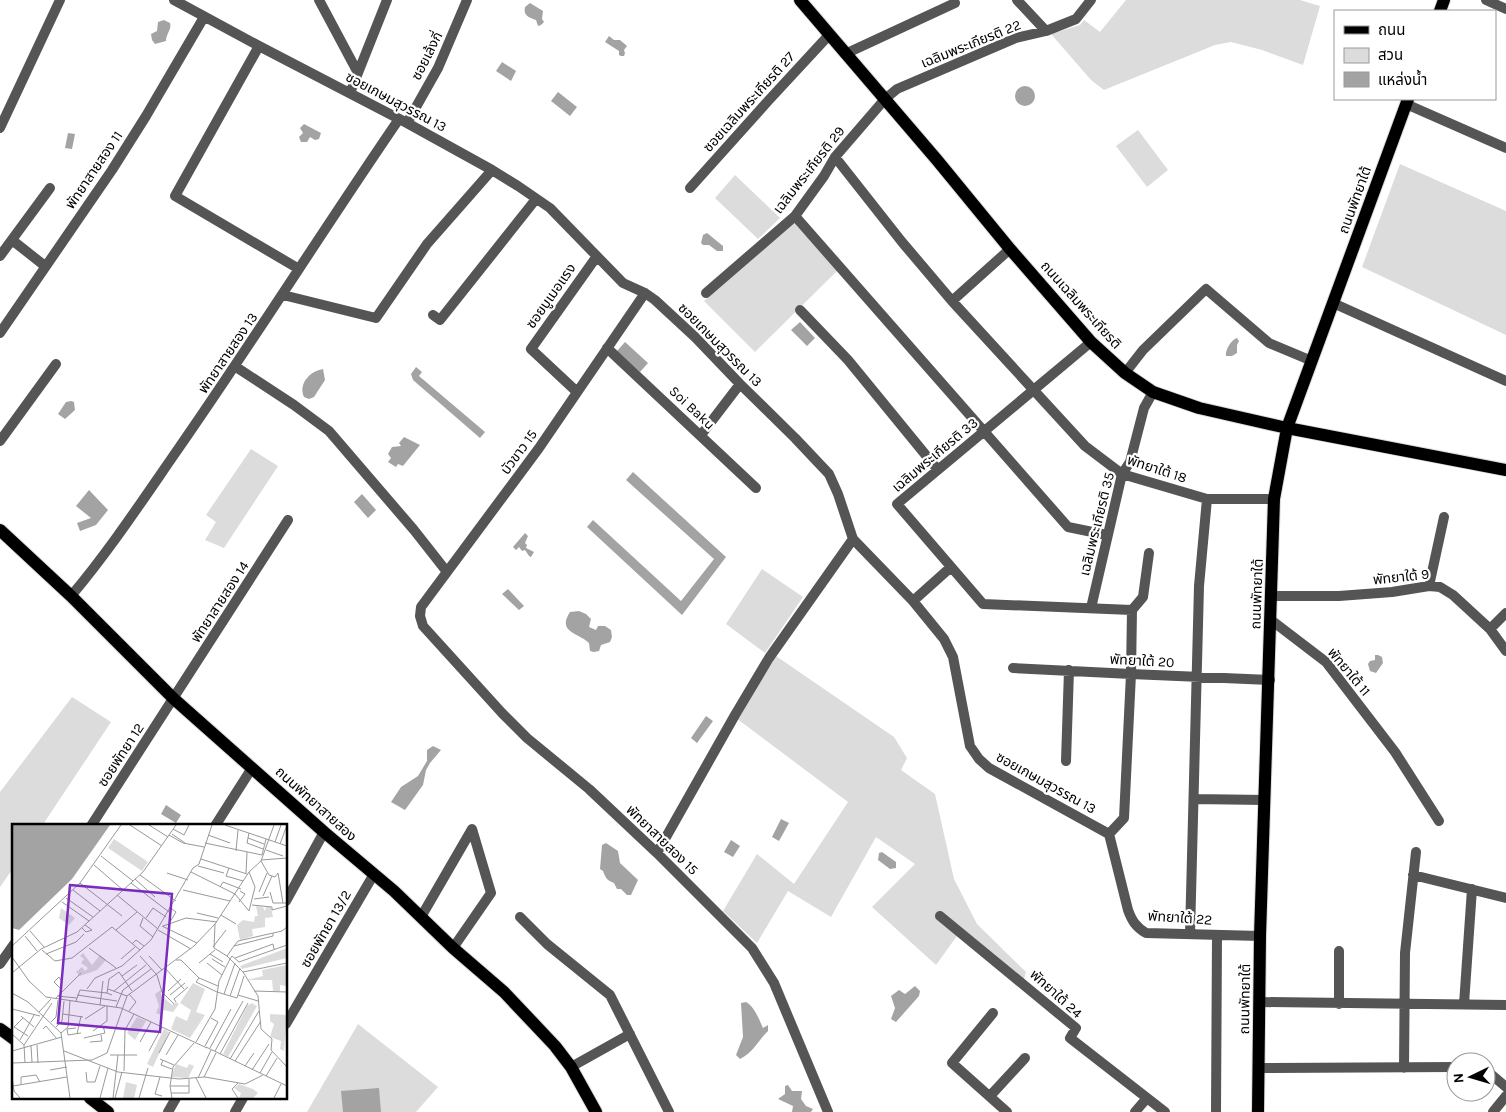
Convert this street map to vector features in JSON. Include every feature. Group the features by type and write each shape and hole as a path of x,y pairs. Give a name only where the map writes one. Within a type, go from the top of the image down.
{"main road":[{"name":"ถนนเฉลิมพระเกียรติ","path":"804,2 845,54 1091,342 1125,373 1153,392 1199,408 1287,428 1506,470"},
{"name":"ถนนพัทยาใต้","path":"1258,1112 1260,936 1270,680 1274,499 1287,428 1407,101"},
{"name":"ถนนพัทยาสายสอง","path":"1,535 71,596 174,699 374,874 513,1001 572,1067 596,1112"},
{"path":"0,1029 12,1038"},
{"path":"93,1100 108,1112"}],"street":[{"path":"0,128 60,0"},
{"name":"ซอยเกษมสุวรรณ 13","path":"174,0 492,170 550,208 624,283 645,293 695,337 828,474 838,494 853,539 913,601 944,639 953,657 970,746 979,759 989,768 1109,834"},
{"path":"350,93 387,0"},
{"name":"ซอยเล้งกี่","path":"403,121 438,68 467,0"},
{"path":"1017,0 1046,31"},
{"name":"เฉลิมพระเกียรติ 22","path":"885,99 897,89 1006,42 1046,31 1076,19 1091,0"},
{"path":"1486,0 1506,9"},
{"path":"318,2 358,73"},
{"path":"845,54 955,3"},
{"name":"พัทยาสายสอง 11","path":"0,333 112,170 204,16"},
{"name":"ซอยเฉลิมพระเกียรติ 27","path":"690,188 768,100 830,36"},
{"path":"259,46 175,196 300,269"},
{"name":"เฉลิมพระเกียรติ 29","path":"706,293 795,216 824,176 835,157 885,99"},
{"path":"1407,101 1506,148"},
{"name":"พัทยาสายสอง 13","path":"71,596 150,490 236,366 345,198 403,121"},
{"name":"พัทยาใต้ 18","path":"835,157 902,242 952,301 1032,391 1085,446 1122,474 1207,499 1274,499"},
{"path":"283,295 376,318 428,244 492,170"},
{"path":"0,256 50,188"},
{"path":"433,315 440,320 536,199"},
{"path":"795,216 1068,527 1107,535"},
{"path":"12,240 45,266"},
{"path":"952,301 1010,249"},
{"name":"ซอยบูเมอแรง","path":"578,392 531,350 597,256"},
{"path":"1125,373 1144,350 1206,289 1269,343 1312,362"},
{"name":"บัวขาว 15","path":"423,626 420,616 421,606 529,462 645,293"},
{"path":"1333,303 1506,381"},
{"path":"800,310 848,360 938,470"},
{"name":"เฉลิมพระเกียรติ 33","path":"951,567 898,504 1091,342"},
{"name":"Soi Baku","path":"607,348 756,488"},
{"path":"0,442 56,364"},
{"path":"236,366 329,431 414,530 447,572"},
{"path":"701,435 740,384"},
{"name":"เฉลิมพระเกียรติ 35","path":"1091,608 1122,474 1130,462 1144,408 1153,392"},
{"path":"1190,934 1199,586 1207,499"},
{"path":"1429,586 1444,517"},
{"name":"พัทยาสายสอง 14","path":"174,699 288,520"},
{"path":"657,853 769,658 853,539"},
{"path":"1109,834 1124,818 1132,610 1143,597 1150,553"},
{"path":"913,601 951,567 983,604 1132,610"},
{"name":"พัทยาใต้ 9","path":"1272,596 1339,596 1392,592 1429,586 1440,587 1490,629 1506,651"},
{"path":"1490,629 1506,613"},
{"name":"พัทยาใต้ 11","path":"1271,620 1326,662 1395,752 1439,821"},
{"name":"พัทยาสายสอง 15","path":"423,626 527,738 589,789 657,853 752,948 774,983 828,1112"},
{"name":"พัทยาใต้ 20","path":"1013,668 1270,680"},
{"path":"1066,761 1069,670"},
{"name":"ซอยพัทยา 12","path":"92,824 174,699"},
{"path":"216,824 252,768"},
{"path":"1194,799 1265,800"},
{"path":"421,917 472,829 491,893 454,948"},
{"path":"288,897 324,832"},
{"name":"พัทยาใต้ 22","path":"1109,834 1126,903 1132,921 1138,928 1146,933 1260,936"},
{"path":"1404,1068 1405,953 1416,852"},
{"name":"ซอยพัทยา 13/2","path":"288,1021 374,874"},
{"path":"1413,875 1506,898"},
{"path":"1464,1004 1472,889"},
{"name":"พัทยาใต้ 24","path":"940,916 1076,1028 1070,1038 1166,1112"},
{"path":"520,917 547,944 610,995 669,1112"},
{"path":"1216,1112 1217,935"},
{"path":"0,964 12,947"},
{"path":"1339,951 1339,1004"},
{"path":"1260,1002 1506,1005"},
{"path":"993,1012 952,1063 1007,1112"},
{"path":"572,1067 630,1034"},
{"path":"990,1096 1025,1058"},
{"path":"1259,1068 1446,1067"},
{"path":"1496,1078 1506,1087"},
{"path":"1493,1112 1506,1096"},
{"path":"1135,1112 1147,1098"},
{"path":"168,1112 175,1100"},
{"path":"235,1112 242,1100"}],"green space":[{"path":"1126,0 1300,0 1320,6 1303,65 1262,50 1231,42 1215,45 1104,90 1091,80 1051,34 1080,25 1084,20 1100,32"},
{"path":"1138,130 1168,170 1147,187 1116,146"},
{"path":"1400,164 1506,211 1506,335 1362,267"},
{"path":"735,175 780,218 758,239 715,198"},
{"path":"791,222 796,222 838,270 755,352 704,301"},
{"path":"251,449 278,466 224,548 205,540 216,522 206,515"},
{"path":"762,569 803,597 765,653 726,624"},
{"path":"776,656 894,737 907,758 901,770 935,794 954,879 977,924 1026,972 1023,982 962,929 936,965 872,907 915,864 876,837 831,917 788,891 757,943 723,911 757,854 794,884 848,802 736,718"},
{"path":"72,697 111,722 43,824 12,824 12,870 0,887 0,792"},
{"path":"358,1024 438,1087 416,1112 307,1112"}],"water":[{"path":"530,3 543,11 542,19 544,22 541,25 538,26 536,20 526,14 525,7"},
{"path":"164,20 170,23 166,41 155,44 151,34 157,31 158,22"},
{"path":"609,36 614,40 620,40 627,46 624,50 624,56 619,55 619,51 605,42"},
{"path":"502,62 516,71 511,81 496,71"},
{"path":"1025,86 1032,89 1035,96 1032,103 1025,106 1018,103 1015,96 1018,89"},
{"path":"558,92 577,107 570,116 551,101"},
{"path":"304,124 321,133 319,139 315,140 310,137 307,142 301,142 299,137 303,133 300,128"},
{"path":"68,133 75,134 72,149 65,148"},
{"path":"707,233 723,246 723,251 717,251 709,245 701,243 703,235"},
{"path":"800,322 815,338 807,346 791,330"},
{"path":"1237,338 1239,341 1237,353 1232,356 1226,356 1229,346"},
{"path":"625,342 648,363 640,372 617,351"},
{"path":"416,367 422,372 419,376 485,432 480,438 413,380 411,374"},
{"path":"323,369 325,380 314,397 309,399 304,397 303,387 306,379 314,372"},
{"path":"66,402 74,402 75,410 65,419 58,414"},
{"path":"404,437 420,445 403,466 398,464 396,467 388,462 391,458 388,454 392,447 401,446 399,443"},
{"path":"633,472 726,557 682,615 587,527 593,520 681,601 714,559 626,480"},
{"path":"89,490 108,510 96,525 80,531 77,523 91,518 76,506"},
{"path":"362,494 376,510 368,518 354,502"},
{"path":"525,533 528,536 525,543 527,545 526,548 534,552 531,557 525,550 522,551 519,547 516,550 513,547"},
{"path":"508,589 524,606 519,610 502,594"},
{"path":"579,611 591,619 589,627 596,630 598,626 605,626 611,630 612,637 610,642 601,645 599,651 590,651 589,643 567,628 566,624 570,612"},
{"path":"1375,655 1382,657 1383,663 1376,673 1370,671 1368,664 1370,661 1375,660"},
{"path":"706,716 713,721 697,743 691,738"},
{"path":"433,746 441,750 430,763 426,770 423,785 405,810 391,802 401,787 418,776 427,761 427,750"},
{"path":"166,805 181,815 176,823 161,814"},
{"path":"781,819 789,823 779,841 772,837"},
{"path":"731,840 740,846 733,857 724,852"},
{"path":"606,843 618,851 620,863 638,880 631,895 627,895 621,889 617,889 614,883 607,879 600,869 602,845"},
{"path":"882,852 896,862 896,868 890,869 878,860 879,853"},
{"path":"915,986 920,991 919,996 896,1022 891,1019 895,1008 891,996 899,990 905,994"},
{"path":"746,1002 754,1010 763,1028 768,1025 768,1031 752,1050 740,1059 736,1055 743,1037 741,1003"},
{"path":"788,1085 792,1091 802,1091 801,1099 806,1106 813,1109 811,1112 792,1112 793,1106 778,1099 785,1094 785,1086"},
{"path":"379,1088 381,1112 343,1112 341,1091"}]}
